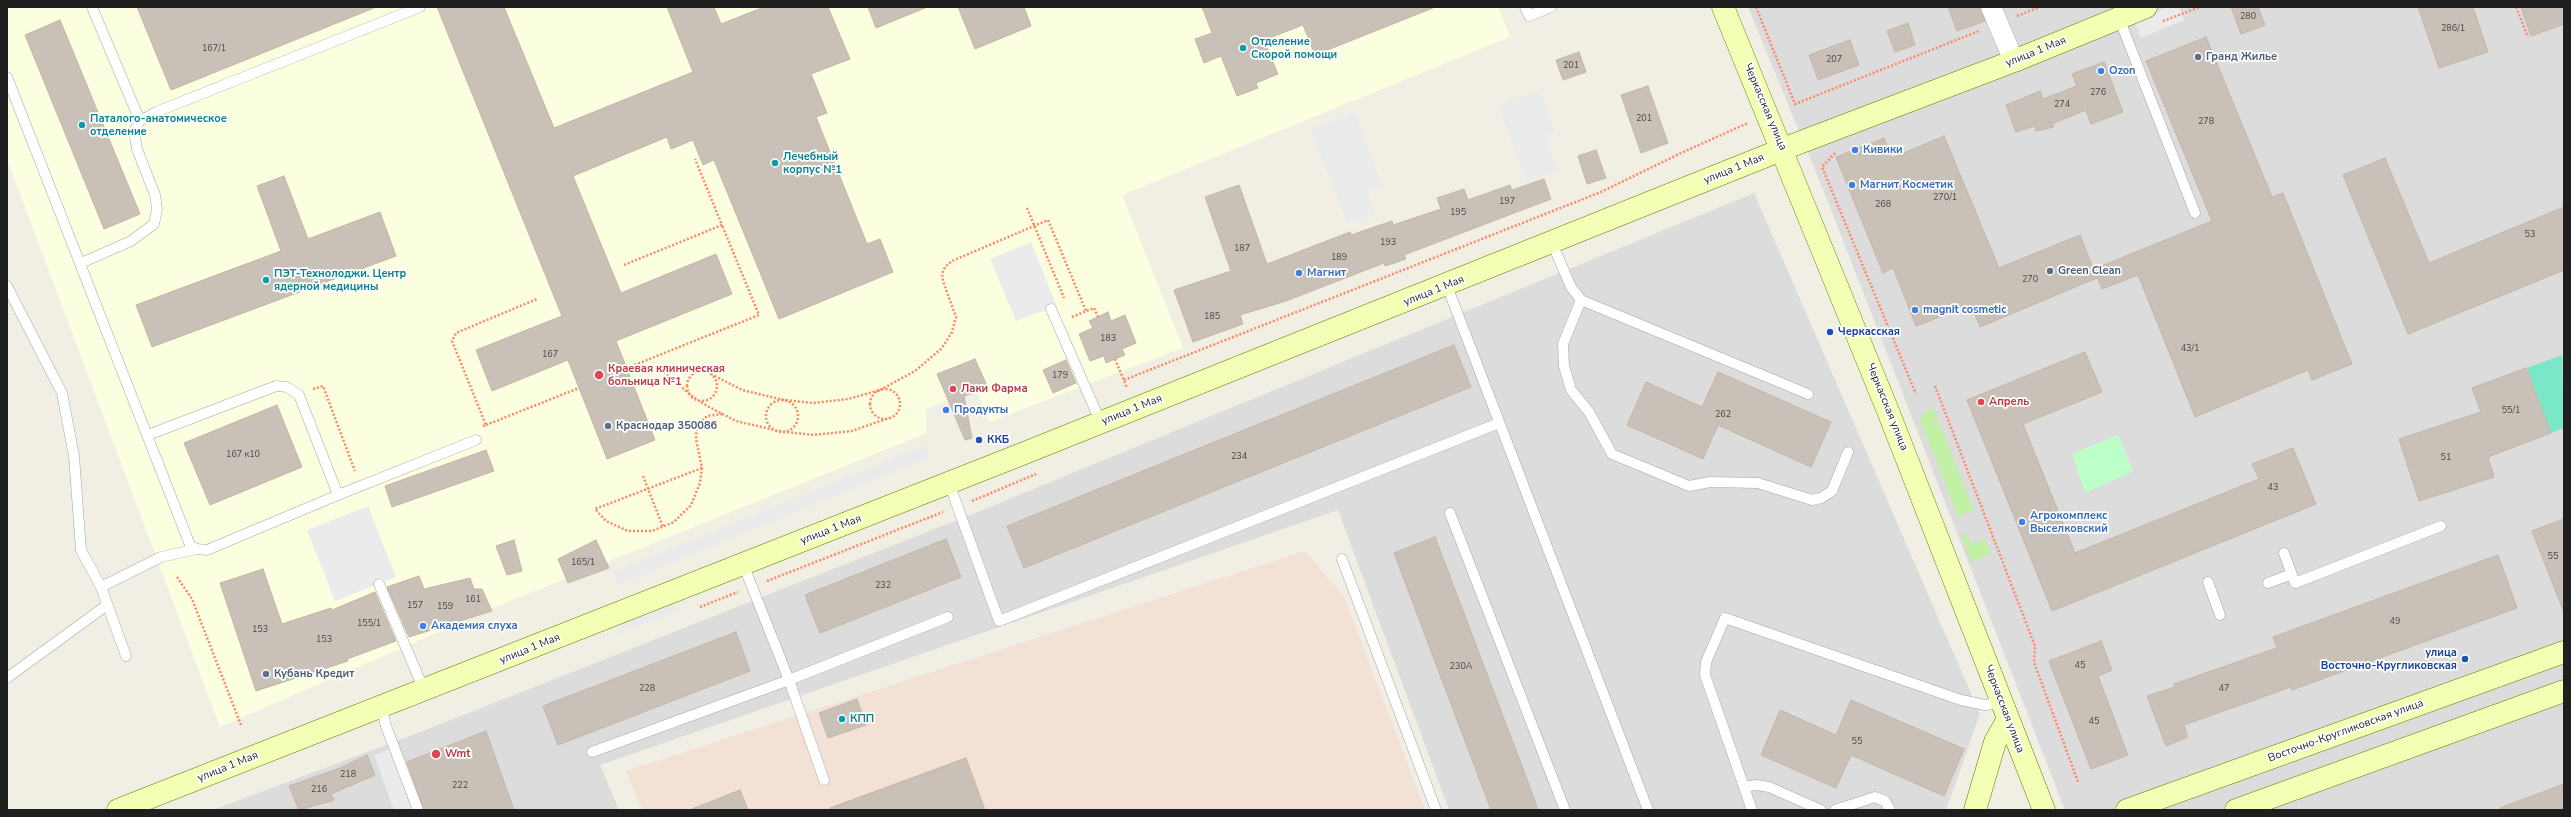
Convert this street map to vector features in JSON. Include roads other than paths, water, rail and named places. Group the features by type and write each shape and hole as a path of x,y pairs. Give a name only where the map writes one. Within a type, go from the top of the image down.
{"street":[{"name":"Черкасская улица","path":"1723,7 1891,418 2044,810"},
{"name":"улица 1 Мая","path":"118,810 381,705 424,690 1447,286 1782,149 2014,61 2146,7"},
{"path":"1995,15 2014,61"},
{"name":"Восточно-Кругликовская улица","path":"2127,810 2564,652"},
{"path":"2236,810 2564,692"},
{"path":"1975,810 2005,710"}],"lane":[{"path":"92,7 140,121"},
{"path":"81,263 131,241 154,224 157,209 155,195 137,149 134,131 140,121 156,112 420,7"},
{"path":"1525,7 1529,16 1551,7"},
{"path":"2119,18 2195,213"},
{"path":"7,77 190,545 197,549"},
{"path":"1552,243 1571,287 1581,300 1808,394"},
{"path":"7,286 62,394 74,456 81,550 101,587 126,656"},
{"path":"1447,286 1648,810"},
{"path":"1581,300 1563,344 1564,366 1571,390 1589,412 1612,454 1689,486 1710,482 1758,483 1812,500 1821,498 1832,491 1848,452"},
{"path":"1051,309 1101,423"},
{"path":"148,435 276,386 287,387 299,395 338,495"},
{"path":"949,483 1000,621 1499,423"},
{"path":"101,587 161,557 197,549 207,550 338,495 476,440"},
{"path":"1450,513 1565,810"},
{"path":"2284,553 2295,583 2441,526"},
{"path":"1342,559 1436,810"},
{"path":"743,564 789,680 824,780"},
{"path":"2268,583 2292,574"},
{"path":"2208,582 2220,615"},
{"path":"379,584 424,690"},
{"path":"7,678 107,605"},
{"path":"592,752 789,680 948,616"},
{"path":"1752,810 1705,675 1706,662 1725,618 1961,700 2005,710"},
{"path":"381,705 386,726 418,810"},
{"path":"1744,787 1756,784 1769,787 1821,810"},
{"path":"1835,810 1875,797 1885,801 1890,810"}],"place":[{"name":"Отделение Скорой помощи","path":"1243,48"},
{"name":"Гранд Жилье","path":"2198,57"},
{"name":"Ozon","path":"2101,71"},
{"name":"Паталого-анатомическое отделение","path":"82,125"},
{"name":"Кивики","path":"1855,150"},
{"name":"Лечебный корпус №1","path":"775,163"},
{"name":"Магнит Косметик","path":"1852,185"},
{"name":"Green Clean","path":"2050,271"},
{"name":"Магнит","path":"1299,273"},
{"name":"ПЭТ-Технолоджи. Центр ядерной медицины","path":"266,280"},
{"name":"magnit cosmetic","path":"1915,310"},
{"name":"Черкасская","path":"1830,332"},
{"name":"Краевая клиническая больница №1","path":"599,375"},
{"name":"Лаки Фарма","path":"953,389"},
{"name":"Апрель","path":"1981,402"},
{"name":"Продукты","path":"946,410"},
{"name":"Краснодар 350086","path":"608,426"},
{"name":"ККБ","path":"979,440"},
{"name":"Агрокомплекс Выселковский","path":"2022,522"},
{"name":"Академия слуха","path":"423,626"},
{"name":"улица Восточно-Кругликовская","path":"2465,659"},
{"name":"Кубань Кредит","path":"266,674"},
{"name":"КПП","path":"842,719"},
{"name":"Wmt","path":"436,754"}]}
